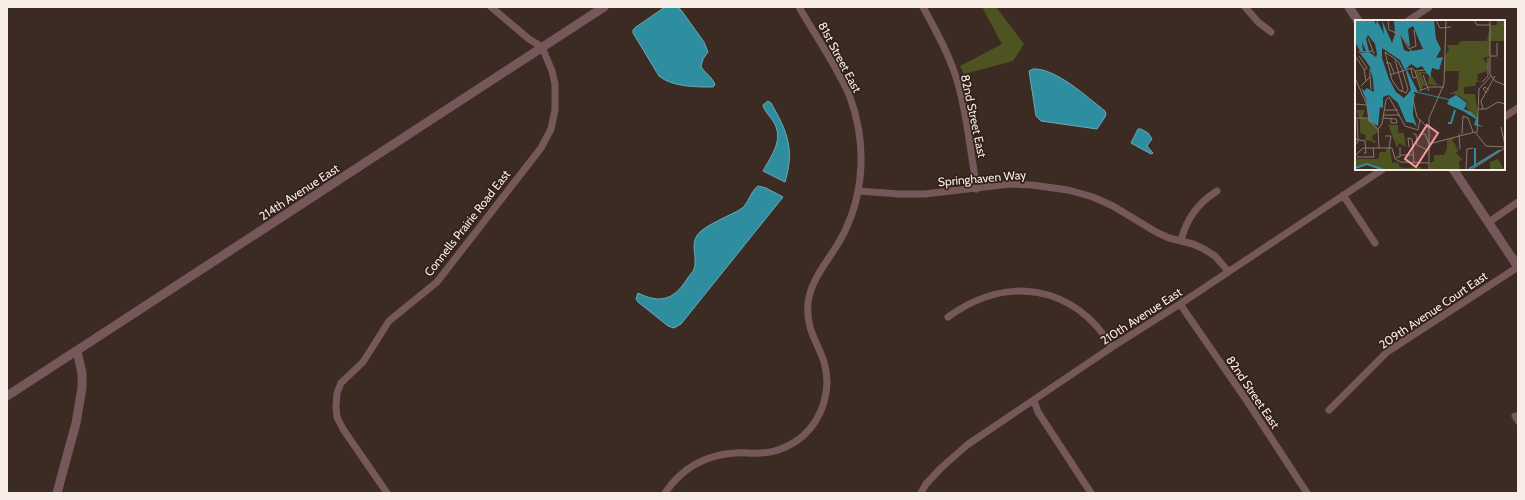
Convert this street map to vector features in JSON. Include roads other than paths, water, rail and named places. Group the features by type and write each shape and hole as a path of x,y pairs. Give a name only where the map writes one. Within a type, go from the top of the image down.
{"street":[{"path":"491,7 529,39 542,47"},
{"name":"214th Avenue East","path":"7,396 604,7"},
{"name":"81st Street East","path":"664,493 680,474 702,460 737,452 759,454 779,450 792,444 802,437 817,419 825,398 826,374 824,363 812,337 809,325 808,300 815,280 844,234 850,220 858,191 861,164 861,143 856,116 842,80 799,7"},
{"name":"82nd Street East","path":"924,7 945,49 955,74 962,99 977,189"},
{"path":"1246,7 1258,22 1271,32"},
{"path":"1349,7 1357,20"},
{"path":"1410,20 1429,7"},
{"name":"Connells Prairie Road East","path":"387,493 337,418 337,393 346,378 363,362 389,321 437,282 540,148 551,129 555,110 555,84 552,71 542,47"},
{"path":"1505,116 1518,108"},
{"name":"210th Avenue East","path":"921,493 926,484 953,456 979,437 1381,170"},
{"path":"1454,170 1518,267"},
{"name":"Springhaven Way","path":"858,191 898,194 925,194 1010,184 1032,185 1068,190 1093,197 1113,206 1156,232 1169,238 1181,240 1204,249 1215,256 1228,271"},
{"path":"1181,240 1185,227 1193,212 1200,204 1217,191"},
{"path":"1343,195 1376,243"},
{"path":"1489,222 1518,202"},
{"name":"209th Avenue Court East","path":"1329,410 1387,352 1518,267"},
{"path":"948,316 972,302 1000,293 1016,291 1043,294 1069,304 1083,313 1096,325 1112,348"},
{"name":"82nd Street East","path":"1180,304 1247,401 1307,493"},
{"path":"57,493 76,423 82,388 82,373 77,351"},
{"path":"1034,400 1038,412 1091,493"}],"water":[{"path":"665,7 678,7 704,42 708,52 703,59 701,66 714,82 715,85 713,87 684,86 664,80 659,76 633,33 633,30 636,27"},
{"path":"1033,69 1042,70 1061,78 1071,84 1105,111 1105,117 1097,129 1041,121 1036,116 1029,71"},
{"path":"768,101 771,103 781,123 788,141 789,160 785,182 763,171 776,147 778,134 773,121 763,105"},
{"path":"1138,129 1148,133 1152,139 1147,146 1153,153 1151,154 1131,143"},
{"path":"758,186 766,188 783,197 681,324 674,328 668,326 638,302 636,299 638,293 660,299 672,296 677,292 694,269 694,246 696,237 699,233 713,223 741,209"}]}
